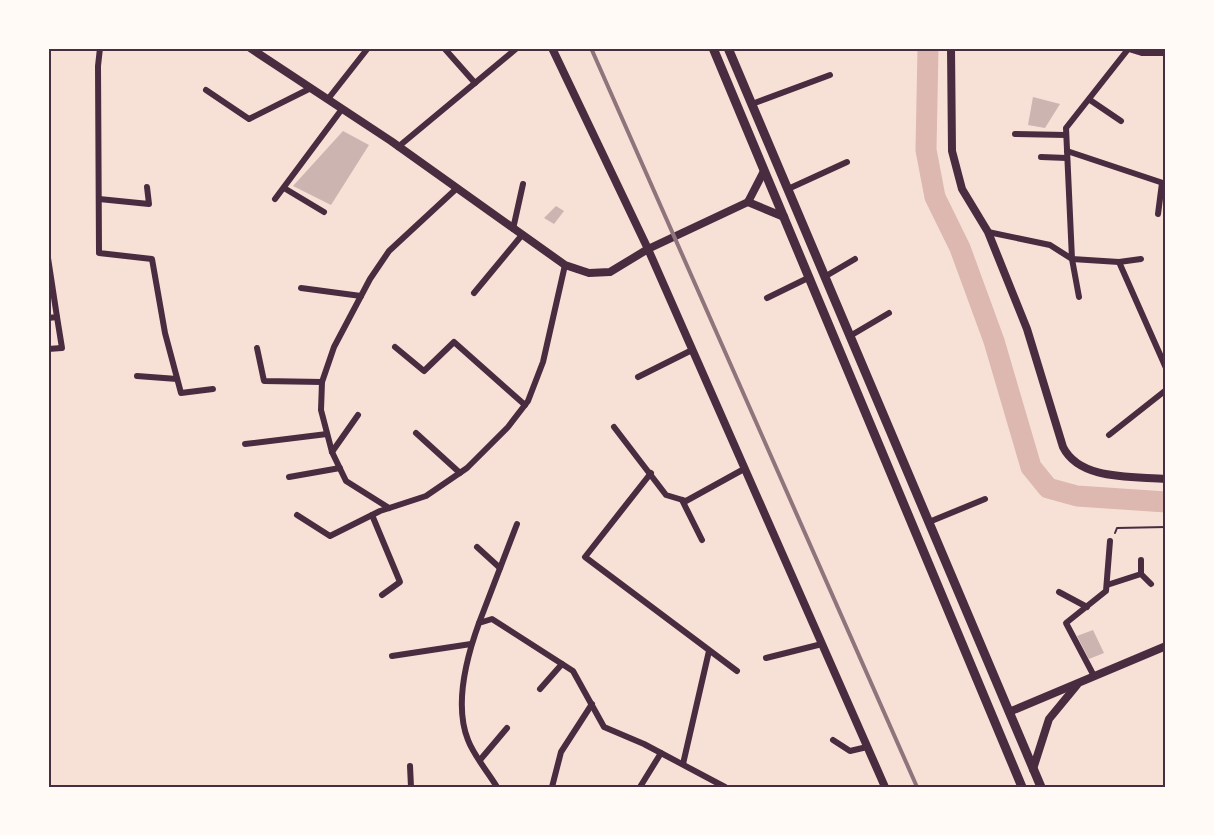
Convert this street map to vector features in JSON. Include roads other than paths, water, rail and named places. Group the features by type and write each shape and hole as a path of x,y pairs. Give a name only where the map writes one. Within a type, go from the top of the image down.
{"main road":[{"path":"713,48 1022,787"},
{"path":"728,48 1041,787"},
{"path":"865,411 879,404"}],"street":[{"path":"100,48 99,253 152,259 165,333 181,393 213,389"},
{"path":"250,48 398,147 565,265 589,273 610,272 648,249 748,202 764,171"},
{"path":"328,99 368,48"},
{"path":"444,48 475,83"},
{"path":"398,147 517,48"},
{"path":"552,48 648,249 885,787"},
{"path":"951,48 952,151 962,189 988,232 1027,329 1063,447 1075,463 1099,472 1166,479"},
{"path":"1079,297 1072,259 1066,128 1129,48 1142,52 1166,52"},
{"path":"752,104 830,75"},
{"path":"206,90 249,119 311,88"},
{"path":"1090,100 1122,121"},
{"path":"275,199 342,109"},
{"path":"1015,134 1066,135"},
{"path":"1041,158 1067,154 1164,183 1158,214"},
{"path":"788,189 847,162"},
{"path":"513,228 523,184"},
{"path":"99,199 149,204 147,186"},
{"path":"284,188 324,212"},
{"path":"389,508 346,481 332,452 321,410 322,382 334,347 361,296 389,251 456,189"},
{"path":"748,202 784,217"},
{"path":"988,232 1050,245 1072,259 1119,262 1142,259"},
{"path":"474,293 522,235"},
{"path":"48,258 62,348 48,349"},
{"path":"826,276 855,259"},
{"path":"1119,262 1166,368"},
{"path":"297,515 330,536 372,515 426,496 460,473 508,427 525,405 543,362 565,265"},
{"path":"766,298 810,277"},
{"path":"301,288 361,296"},
{"path":"850,336 889,313"},
{"path":"48,318 57,317"},
{"path":"395,347 424,371 454,342 525,405"},
{"path":"257,348 264,381 322,382"},
{"path":"638,377 692,350"},
{"path":"137,376 177,379"},
{"path":"1109,435 1166,390"},
{"path":"332,452 358,415"},
{"path":"614,427 666,495 686,501 744,469"},
{"path":"416,433 460,473"},
{"path":"245,444 327,434"},
{"path":"290,477 340,468"},
{"path":"651,473 585,557 737,672"},
{"path":"929,522 985,499"},
{"path":"682,500 702,540"},
{"path":"372,515 400,582 382,595"},
{"path":"497,787 468,740 463,704 466,656 518,524"},
{"path":"1094,676 1066,623 1106,591 1110,541"},
{"path":"477,547 500,568"},
{"path":"1141,560 1141,574 1151,584"},
{"path":"1107,585 1141,574"},
{"path":"1059,592 1087,607"},
{"path":"479,623 492,619 573,671 604,727 661,753 725,787"},
{"path":"392,656 471,644"},
{"path":"766,658 822,644"},
{"path":"1009,712 1166,646"},
{"path":"683,764 709,651"},
{"path":"540,689 562,664"},
{"path":"1033,769 1049,719 1080,682"},
{"path":"552,787 561,752 592,704"},
{"path":"480,760 507,728"},
{"path":"833,740 850,751 867,747"},
{"path":"640,787 661,753"},
{"path":"410,766 411,787"}],"waterway":[{"path":"928,48 926,150 935,197 960,248 994,341 1031,467 1048,488 1077,496 1166,502"}],"railway":[{"path":"591,48 917,787"}]}
